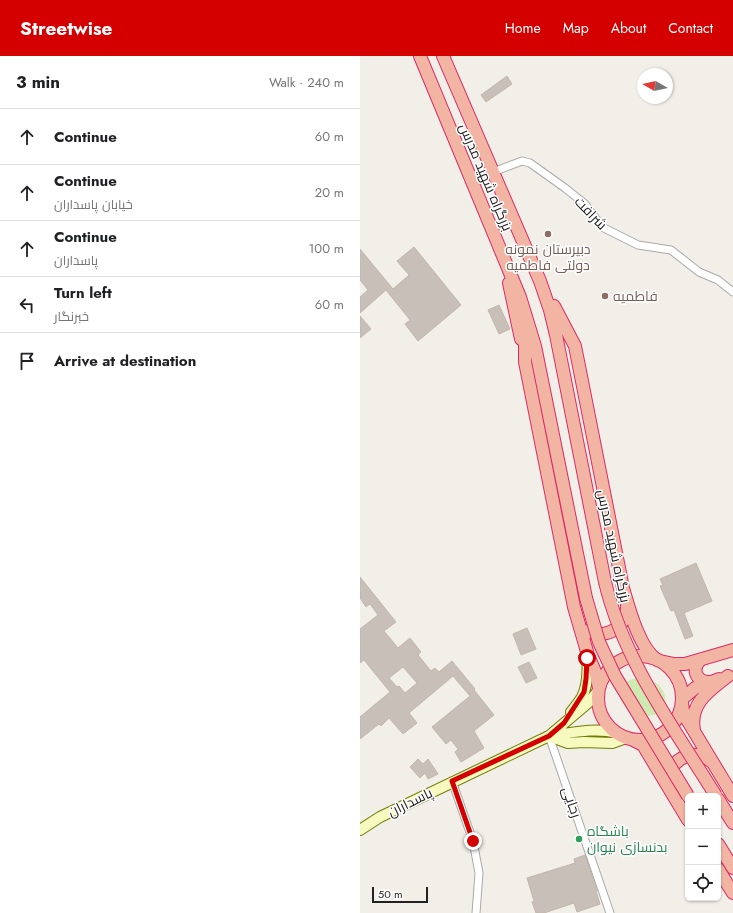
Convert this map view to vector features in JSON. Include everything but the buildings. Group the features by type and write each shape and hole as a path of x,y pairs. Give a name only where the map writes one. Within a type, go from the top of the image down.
{"highway":[{"name":"بزرگراه شهید مدرس","path":"420,56 525,309 536,352 586,598 595,630 622,690 686,793"},
{"name":"بزرگراه شهید مدرس","path":"443,56 540,281 552,317 605,582 614,615 641,676 714,793"},
{"path":"503,254 525,362"},
{"name":"بزرگراه شهید مدرس","path":"540,281 574,346 617,563 627,602 644,646 650,655 658,660"},
{"name":"بزرگراه شهید مدرس","path":"525,309 525,362 577,618 587,652 596,674 599,689"},
{"path":"577,618 581,626 590,632 601,634 610,633 617,629 624,620 627,612 627,602"},
{"path":"685,815 643,746 624,736 608,725 598,704 599,689 609,670 622,660 631,657 641,656 682,664 733,650"},
{"path":"702,659 696,665 696,673 700,680 710,682"},
{"path":"658,660 667,666 676,676 680,688 684,716 733,796"},
{"path":"624,736 645,740 662,734 670,728 676,720 680,711 682,700 695,688 731,676"},
{"path":"694,733 693,716 697,704 704,695 731,676"},
{"path":"669,788 668,779 670,770 677,761 690,755 697,755 706,757 712,762"},
{"path":"721,804 733,823"},
{"path":"721,849 733,868"},
{"path":"721,874 733,894"}],"main road":[{"path":"564,723 584,692 587,669 587,652"},
{"path":"549,736 590,700 599,689"},
{"path":"549,736 584,731 606,731 624,736"},
{"name":"پاسداران","path":"360,830 380,817 452,781 549,736"}],"street":[{"name":"شرافت","path":"494,172 522,161 530,162 585,204 602,228 638,245 671,250 700,272 718,280 733,292"},
{"name":"رجایی","path":"549,736 610,913"},
{"path":"452,781 473,841 479,873 476,913"}],"green space":[{"path":"637,678 652,681 661,688 664,693 665,704 659,712 653,715 643,716 634,713 627,708 622,701 620,694 621,687 627,682"}],"place":[{"name":"دبیرستان نمونه دولتی فاطمیه","path":"548,234"},
{"name":"فاطمیه","path":"605,296"},
{"name":"باشگاه بدنسازی نیوان","path":"579,839"}],"route":[{"path":"473,841 452,781 549,736 564,723 584,692 588,664 587,658"}]}
